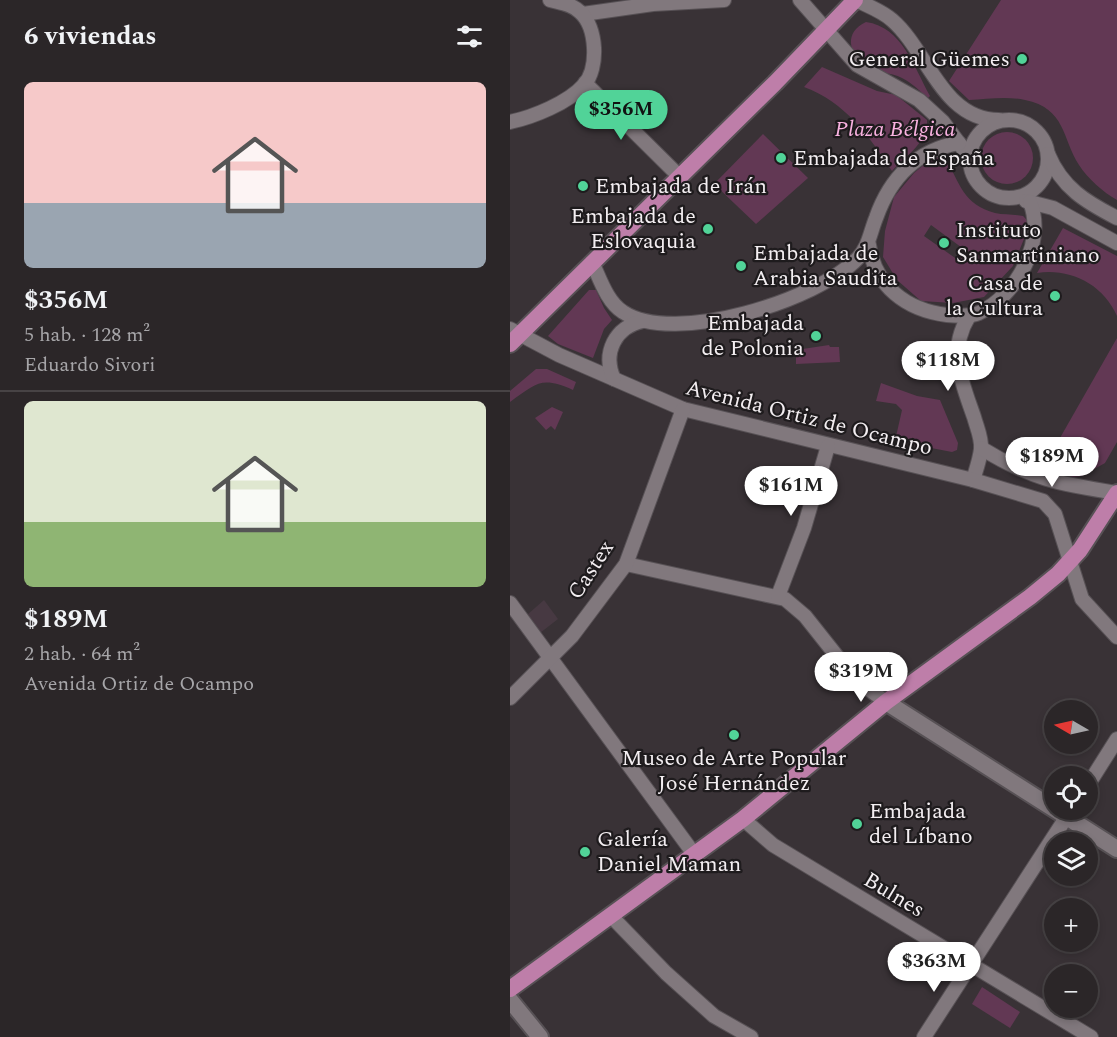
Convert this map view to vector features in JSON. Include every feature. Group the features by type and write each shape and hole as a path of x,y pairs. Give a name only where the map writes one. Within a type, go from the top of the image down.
{"main road":[{"path":"513,336 592,262 855,0"},
{"path":"510,989 743,819 886,702 1030,597 1070,561 1092,534 1117,493"},
{"path":"886,702 1044,799"},
{"path":"1076,820 1117,849"},
{"path":"510,1000 540,1037"}],"street":[{"path":"510,122 561,101 585,83 594,52 590,28 583,14 573,7 550,0"},
{"path":"583,14 660,3 724,0"},
{"path":"800,0 828,29 857,65 919,100 943,122 959,143 970,163 974,177 984,189 998,196 1015,198 1062,212 1117,243"},
{"path":"855,0 891,19 908,39 932,77 963,109 988,119 1021,122 1033,128 1042,138 1058,175 1069,188 1093,206 1117,218"},
{"path":"585,83 679,176"},
{"path":"970,163 972,149 980,133 989,125 1004,120"},
{"path":"959,143 928,151 901,174 880,206 869,245 871,259 882,282 899,297 911,306 932,313 969,316 994,303 1024,266 1031,253 1035,235 1035,219 1030,202"},
{"path":"1015,198 1029,192 1041,181 1047,166 1047,152"},
{"path":"592,262 614,304 628,315 643,321 674,323 720,320 780,304 846,268 869,245"},
{"path":"969,316 959,336 957,363 980,435 981,448 973,480"},
{"path":"614,379 609,357 613,342 628,325 643,321"},
{"name":"Avenida Ortiz de Ocampo","path":"513,336 683,409 973,480 1043,501 1055,514 1082,599 1117,637"},
{"name":"Castex","path":"510,698 572,636 626,564 683,409"},
{"path":"778,596 804,528 828,446"},
{"path":"981,448 1010,466 1035,477 1117,493"},
{"path":"626,564 778,596 805,616 855,679 886,702"},
{"path":"510,603 694,854"},
{"path":"1098,769 1117,739"},
{"name":"Bulnes","path":"743,819 773,845 1091,1037"},
{"path":"924,1037 1064,820"},
{"path":"610,916 666,974 714,1016 751,1037"}],"shaded area":[{"path":"544,600 558,619 540,633 527,615"}],"green space":[{"path":"1001,0 1117,0 1117,200 1096,185 1083,170 1073,155 1056,117 1048,110 1038,104 1018,99 969,100 949,81"},
{"path":"866,22 878,25 898,40 912,61 930,96 928,98 902,78 873,70 855,55 851,43 854,31"},
{"name":"Plaza Bélgica","path":"822,67 877,91 896,95 927,120 927,128 920,142 892,171 865,133 844,111 819,93 804,87"},
{"path":"1007,132 1021,136 1029,144 1033,158 1029,172 1021,180 1007,184 993,180 985,172 981,158 985,144 993,136"},
{"path":"763,134 808,178 756,224 714,184"},
{"path":"936,155 946,158 964,192 976,205 995,213 1023,216 1028,221 1028,229 1013,266 984,297 953,303 921,301 897,280 883,257 885,231 894,197 914,173","holes":["931,225 965,250 958,260 924,236"]},
{"path":"1063,228 1117,256 1117,316 1103,295 1084,281 1061,273 1037,273"},
{"path":"589,290 596,290 612,320 604,329 593,358 558,344 548,336"},
{"path":"1117,338 1117,442 1105,463 1082,476 1065,478 1040,473"},
{"path":"829,345 839,347 840,362 796,364 796,350"},
{"path":"536,369 547,369 576,382 573,390 553,383 540,384 533,386 510,402 510,391"},
{"path":"881,383 917,396 940,400 958,443 957,450 952,452 895,441 902,410 896,404 876,401"},
{"path":"552,407 563,412 555,430 551,426 546,430 535,418"},
{"path":"982,987 1020,1012 1010,1028 972,1004"}],"place":[{"name":"General Güemes","path":"1022,59"},
{"name":"Embajada de España","path":"781,158"},
{"name":"Embajada de Irán","path":"583,186"},
{"name":"Embajada de Eslovaquia","path":"708,229"},
{"name":"Instituto Sanmartiniano","path":"944,243"},
{"name":"Embajada de Arabia Saudita","path":"741,266"},
{"name":"Casa de la Cultura","path":"1055,296"},
{"name":"Embajada de Polonia","path":"816,336"},
{"name":"Museo de Arte Popular José Hernández","path":"734,735"},
{"name":"Embajada del Líbano","path":"857,824"},
{"name":"Galería Daniel Maman","path":"585,852"}]}
